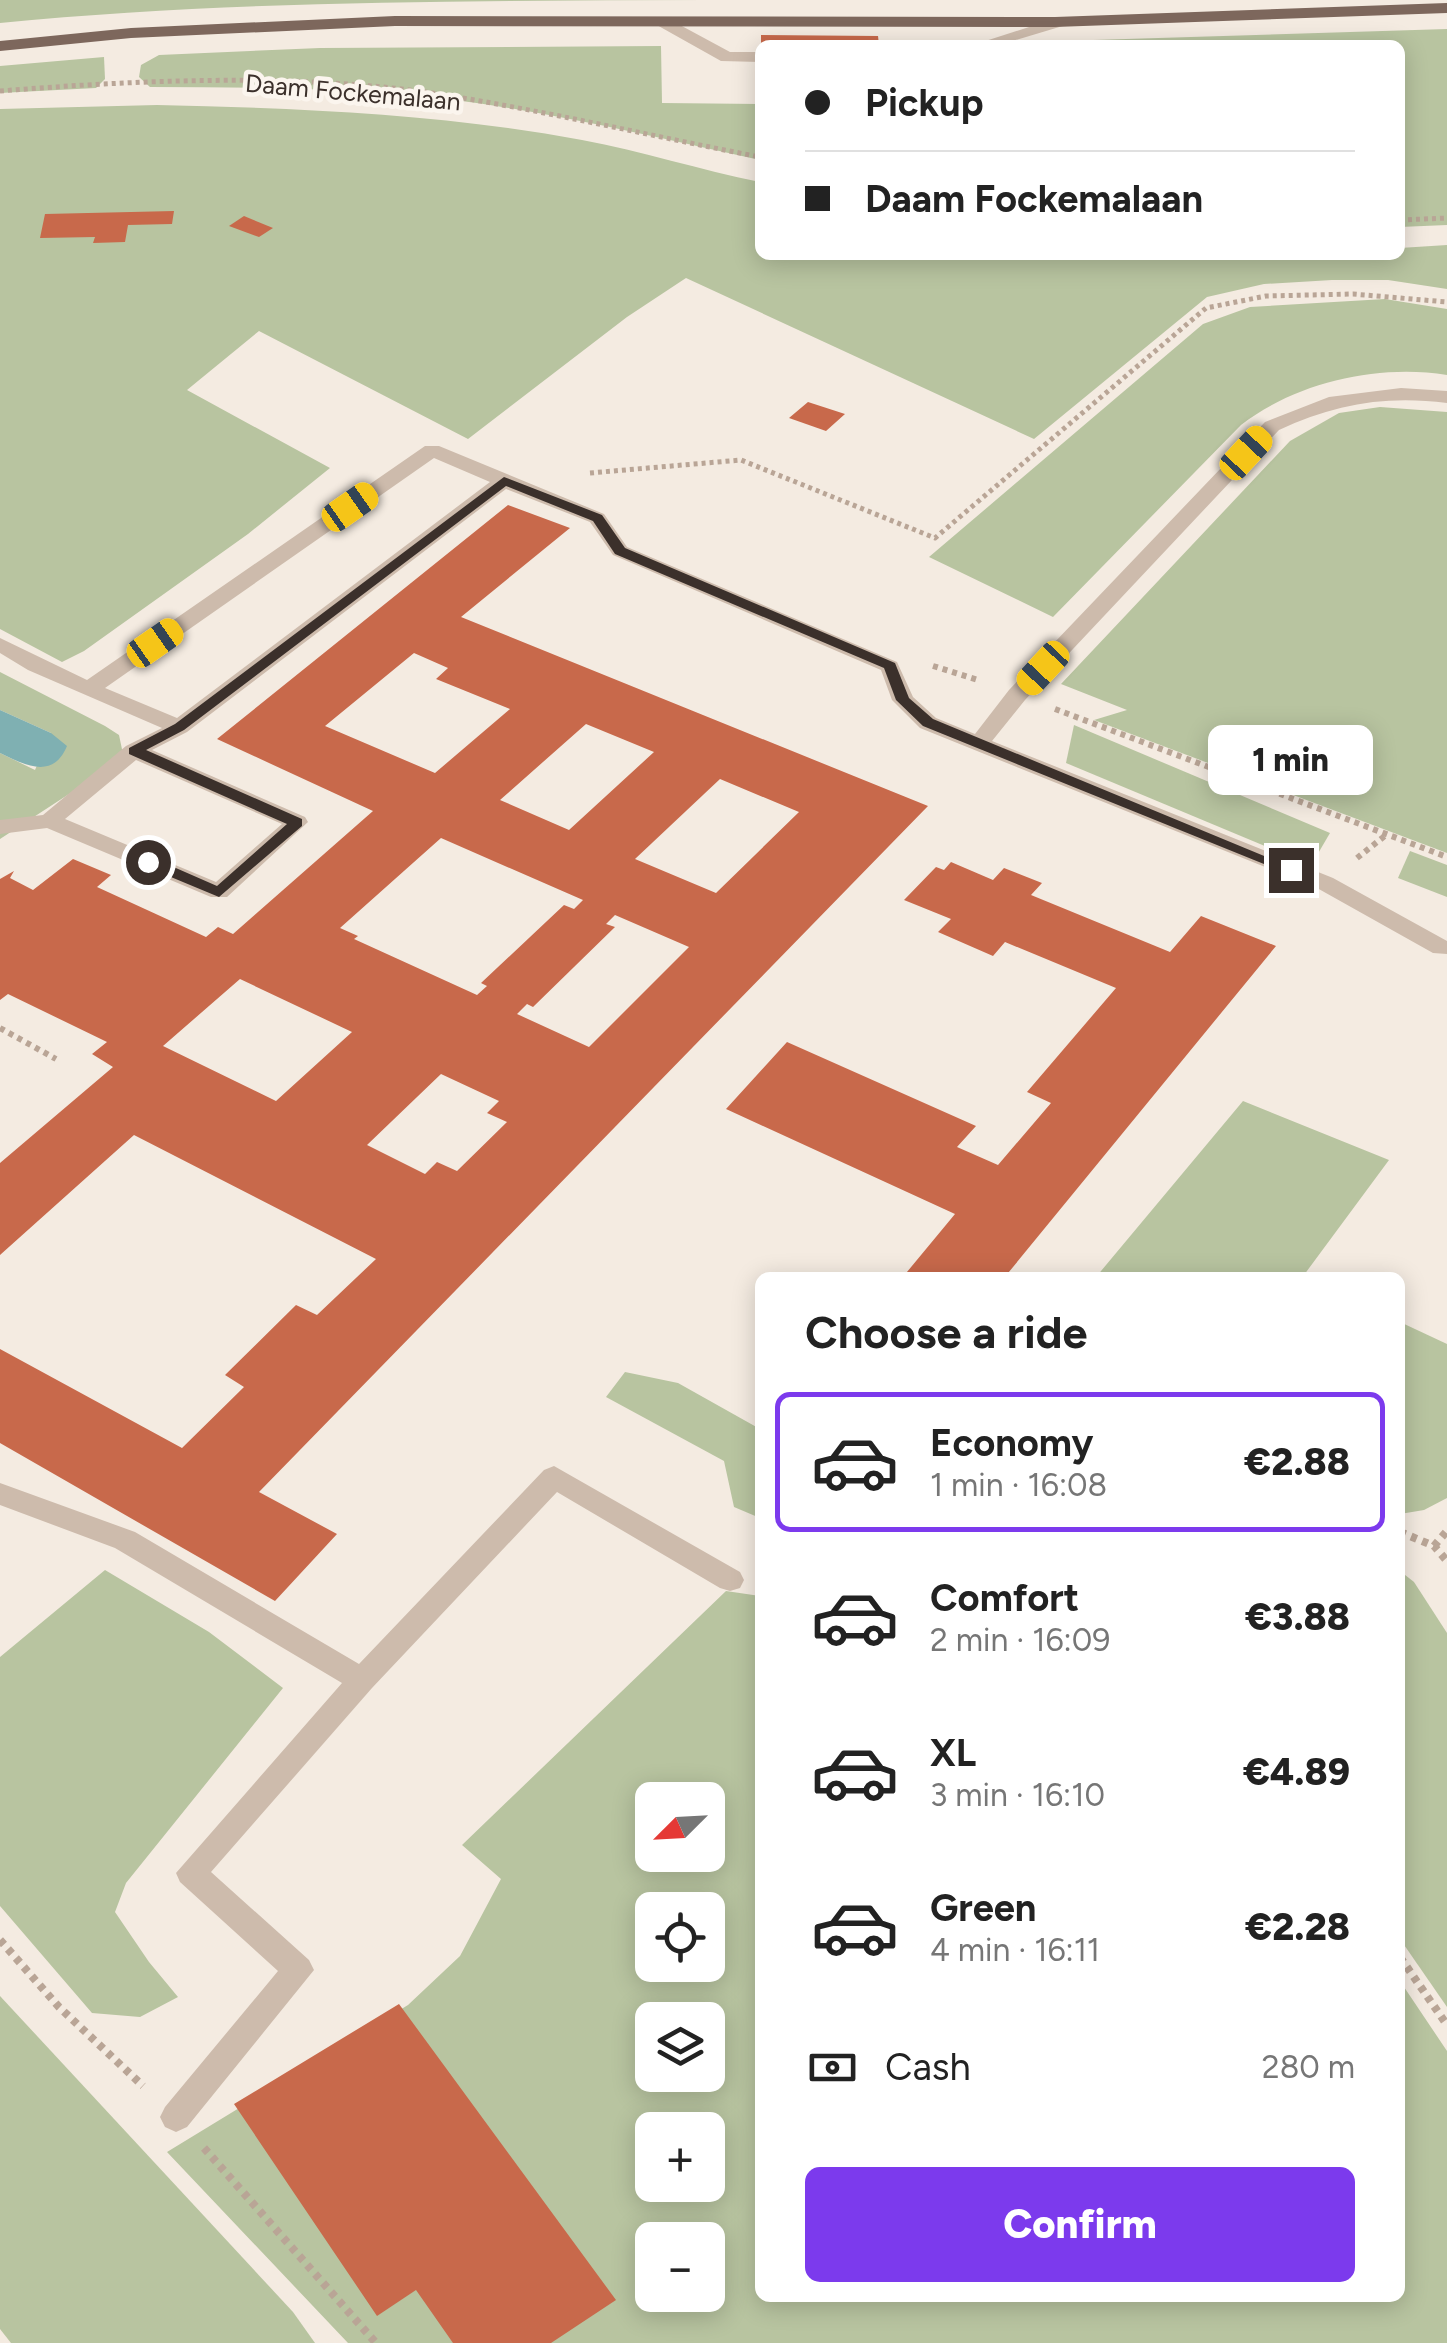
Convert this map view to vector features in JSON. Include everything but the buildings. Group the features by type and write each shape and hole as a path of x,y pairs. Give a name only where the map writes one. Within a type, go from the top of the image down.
{"main road":[{"name":"Daam Fockemalaan","path":"0,46 96,35 362,24 660,20 1060,22 1447,8"}],"lane":[{"name":"Daam Fockemalaan","path":"660,20 727,57 755,57"},
{"name":"Daam Fockemalaan","path":"998,40 1060,22"},
{"path":"979,743 1017,695 1272,426 1310,407 1352,396 1412,392 1447,397"},
{"path":"90,688 432,450 598,518 620,551 890,666 903,700 928,722 1325,884 1441,948"},
{"path":"50,821 134,751 180,727 504,481"},
{"path":"0,644 35,666 180,727"},
{"path":"0,827 50,821 219,892 297,822 134,751"},
{"path":"176,2117 298,1970 192,1873 362,1680 554,1477 730,1580"},
{"path":"0,1494 125,1540 362,1680"}],"path":[{"name":"Daam Fockemalaan","path":"0,91 110,82 272,82 430,93 755,156"},
{"path":"1405,220 1447,218"},
{"path":"583,474 741,460 934,538 1206,308 1266,296 1353,294 1447,302"},
{"path":"890,666 938,666 1447,857"},
{"path":"0,1028 56,1058"},
{"path":"1434,1546 1447,1531"},
{"path":"1405,1534 1434,1546 1447,1561"},
{"path":"1405,1964 1447,2025"}],"green space":[{"path":"0,0 706,0 264,6 0,23"},
{"path":"1447,29 1447,225 1405,227 1405,40 1093,40"},
{"path":"661,46 662,103 755,104 755,159 493,105 340,91 150,87 139,77 141,65 159,55 320,48"},
{"path":"104,57 105,79 96,88 0,93 0,66"},
{"path":"157,105 317,111 477,124 604,144 755,181 755,260 1405,260 1405,248 1447,245 1447,289 1388,280 1332,280 1264,284 1207,297 1034,439 686,278 627,317 468,439 259,331 187,390 330,468 248,534 84,651 62,662 0,629 0,109"},
{"path":"1385,299 1447,309 1447,375 1394,372 1339,380 1313,387 1263,410 1241,425 1053,617 929,557 1203,324 1250,307"},
{"path":"1380,407 1447,412 1447,853 1094,720 1127,710 1061,684 1290,441 1339,413"},
{"path":"0,672 119,735 123,754 0,839 0,753 35,770 51,733 0,710"},
{"path":"1074,725 1330,833 1313,862 1296,859 1066,763"},
{"path":"1410,851 1447,865 1447,897 1398,878"},
{"path":"1243,1101 1389,1160 1306,1272 1100,1272"},
{"path":"1405,1324 1447,1344 1447,1498 1424,1510 1405,1513"},
{"path":"625,1372 678,1383 755,1426 755,1516 734,1507 724,1461 606,1397"},
{"path":"105,1570 209,1632 283,1688 126,1883 115,1912 178,1997 140,2017 92,2013 0,1906 0,1657"},
{"path":"1405,1575 1414,1582 1447,1633 1447,2007 1405,1946"},
{"path":"726,1591 755,1595 755,2302 1405,2302 1405,1988 1447,2051 1447,2343 348,2343 167,2152 408,2005 460,1956 501,1879 462,1845"},
{"path":"0,1996 293,2312 315,2343 11,2343 0,2329"}],"water":[{"path":"0,710 51,733 67,746 61,757 38,767 0,753"}],"route":[{"path":"148,862 219,892 297,822 134,751 180,727 504,481 598,518 620,551 890,666 903,700 928,722 1291,870"}]}
